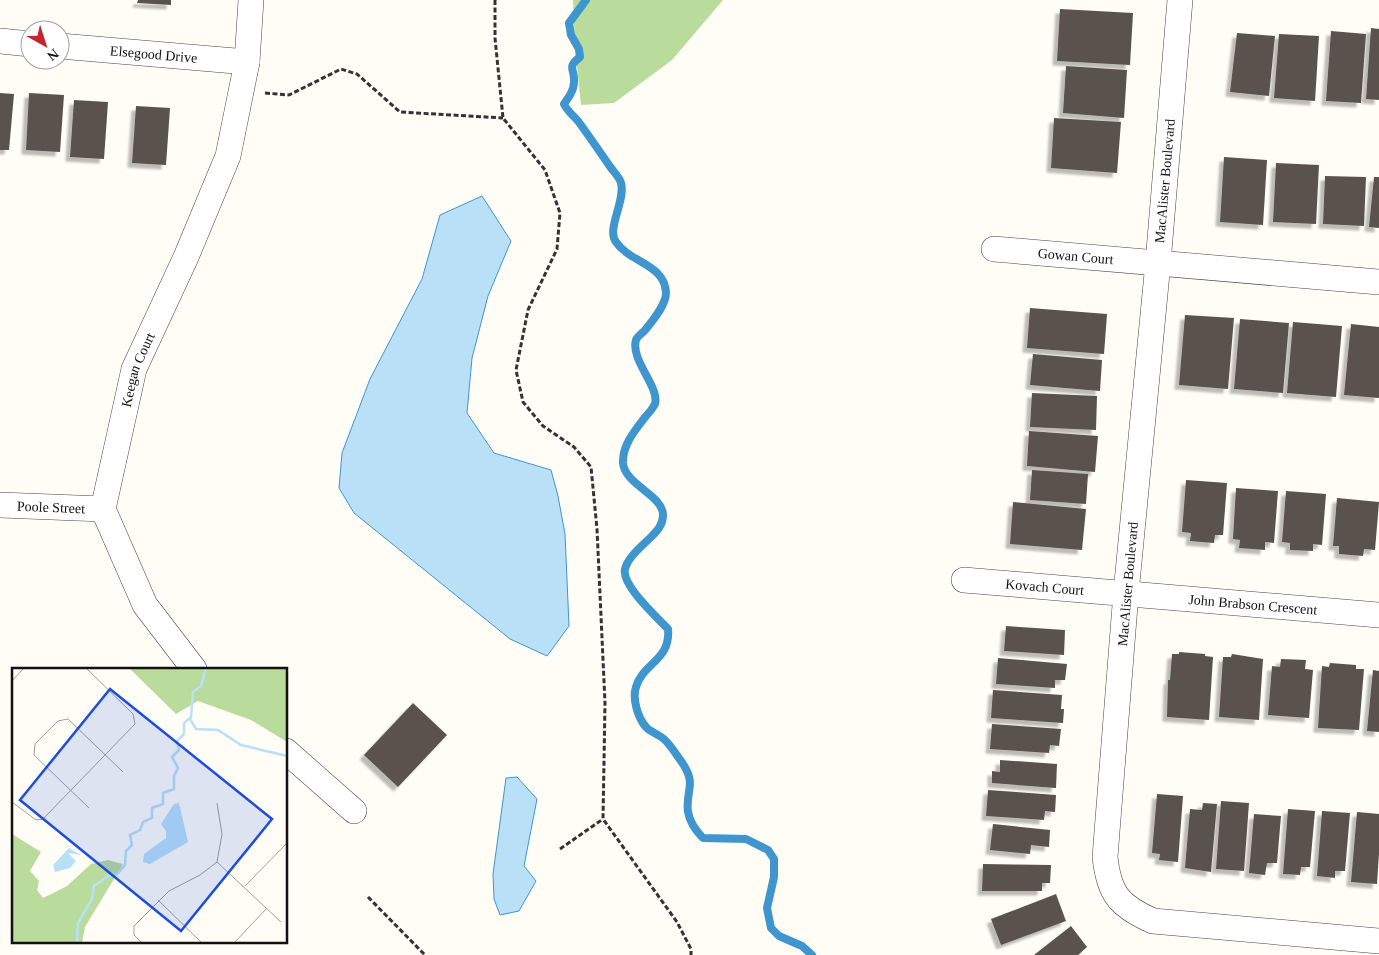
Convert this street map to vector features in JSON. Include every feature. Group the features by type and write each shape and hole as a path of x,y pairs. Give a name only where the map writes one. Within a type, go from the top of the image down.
{"street":[{"name":"Keegan Court","path":"103,509 134,369 186,257 228,156 247,62 251,0"},
{"name":"MacAlister Boulevard","path":"1180,0 1158,263 1126,594 1105,857 1107,878 1117,897 1133,912 1153,921 1379,941"},
{"path":"0,41 20,43"},
{"name":"Elsegood Drive","path":"70,47 247,62"},
{"name":"Gowan Court","path":"994,249 1158,263"},
{"path":"1158,263 1379,282"},
{"name":"Poole Street","path":"0,506 103,509"},
{"path":"103,509 145,605 193,668"},
{"name":"Kovach Court","path":"964,580 1126,594"},
{"name":"John Brabson Crescent","path":"1126,594 1379,615"},
{"path":"288,753 354,811"}],"path":[{"path":"495,0 495,38 503,118 545,170 560,213 557,249 528,310 516,370 524,402 543,426 574,447 591,467 597,529 605,703 603,820 677,922 691,949 692,955"},
{"path":"263,93 289,95 341,69 357,74 400,112 503,118"},
{"path":"560,849 603,820"},
{"path":"368,897 425,955"}],"green space":[{"path":"573,0 723,0 672,60 614,103 581,105 575,48"}],"water":[{"path":"482,196 511,241 488,296 472,358 467,413 494,453 551,470 565,534 569,626 547,656 510,639 354,513 339,488 342,453 370,379 422,279 440,215"},
{"path":"517,777 537,799 524,866 536,881 519,911 500,915 494,899 493,874 506,778"}],"building":[{"path":"138,0 171,0 171,5 137,3"},
{"path":"1060,9 1133,13 1130,65 1057,61"},
{"path":"1371,28 1379,29 1379,100 1366,99"},
{"path":"1331,31 1366,34 1361,103 1326,101"},
{"path":"1237,33 1275,36 1269,96 1230,92"},
{"path":"1279,34 1319,36 1315,101 1274,98"},
{"path":"1066,66 1127,70 1124,118 1063,113"},
{"path":"0,93 14,94 9,150 0,150"},
{"path":"29,93 64,95 60,152 26,150"},
{"path":"74,100 108,102 104,159 70,157"},
{"path":"136,106 170,108 166,165 132,163"},
{"path":"1054,118 1121,122 1117,173 1051,168"},
{"path":"1224,157 1267,160 1263,225 1220,222"},
{"path":"1276,163 1319,165 1316,224 1273,222"},
{"path":"1325,176 1366,177 1364,226 1323,224"},
{"path":"1374,177 1379,177 1379,228 1369,227"},
{"path":"1030,308 1107,314 1104,354 1027,348"},
{"path":"1185,315 1234,318 1228,389 1179,385"},
{"path":"1240,319 1289,323 1283,393 1234,389"},
{"path":"1293,322 1342,326 1336,397 1287,393"},
{"path":"1351,324 1379,327 1379,398 1344,395"},
{"path":"1033,354 1102,360 1100,391 1030,385"},
{"path":"1032,393 1097,396 1096,430 1030,427"},
{"path":"1029,431 1098,436 1095,472 1027,466"},
{"path":"1032,470 1088,474 1086,504 1030,500"},
{"path":"1186,480 1227,483 1223,535 1215,535 1214,543 1190,541 1191,533 1182,532"},
{"path":"1236,488 1278,491 1274,543 1265,542 1265,550 1239,548 1240,540 1233,539"},
{"path":"1286,491 1326,494 1322,545 1313,544 1313,551 1290,550 1290,543 1282,542"},
{"path":"1337,498 1379,502 1375,550 1364,549 1363,556 1339,554 1339,546 1333,546"},
{"path":"1013,502 1086,509 1082,550 1010,544"},
{"path":"1006,626 1065,630 1064,655 1004,651"},
{"path":"1179,652 1205,654 1205,656 1213,657 1209,720 1167,717 1168,680 1170,680 1172,654 1179,654"},
{"path":"1232,654 1263,659 1259,720 1219,717 1223,657 1231,657"},
{"path":"998,658 1067,664 1065,680 1055,680 1055,688 996,684"},
{"path":"1281,659 1306,660 1305,669 1313,670 1309,718 1268,715 1272,666 1280,667"},
{"path":"1330,663 1356,665 1356,669 1364,669 1359,730 1318,728 1322,666 1329,667"},
{"path":"1373,670 1379,671 1379,732 1367,731"},
{"path":"993,690 1062,695 1063,723 991,718"},
{"path":"413,703 447,735 398,787 364,755"},
{"path":"992,724 1061,729 1059,746 1050,745 1049,753 990,749"},
{"path":"1000,760 1057,764 1056,788 992,783 992,771 1000,772"},
{"path":"988,790 1056,795 1055,812 1045,811 1044,820 986,816"},
{"path":"1157,794 1183,796 1178,862 1159,860 1160,854 1152,853"},
{"path":"1221,801 1249,803 1244,871 1216,869"},
{"path":"1203,803 1217,804 1211,872 1185,868 1190,809 1202,810"},
{"path":"1288,809 1315,811 1310,867 1301,867 1300,875 1283,874"},
{"path":"1322,811 1350,813 1345,871 1335,871 1335,878 1317,876"},
{"path":"1357,812 1379,814 1377,884 1351,882"},
{"path":"1254,814 1281,816 1277,863 1267,863 1265,875 1249,873"},
{"path":"993,824 1050,830 1049,847 1031,845 1030,854 990,850"},
{"path":"983,864 1051,865 1050,883 1042,883 1042,891 982,891"},
{"path":"1056,894 1066,921 1001,945 991,919"},
{"path":"1071,926 1087,947 1078,955 1034,955"}],"waterway":[{"path":"586,0 569,23 571,35 579,49 580,57 572,66 574,85 564,104 620,181 621,198 613,230 616,242 622,249 660,276 666,293 659,312 638,337 635,348 653,390 655,404 630,438 623,456 625,471 630,478 657,502 663,515 659,528 632,556 625,569 625,576 634,592 668,629 668,639 665,648 661,655 644,672 636,687 636,708 640,719 646,727 665,740 686,769 690,782 688,812 692,823 700,835 703,838 746,839 768,850 774,859 774,877 767,908 771,928 779,936 802,946 812,955"}]}
